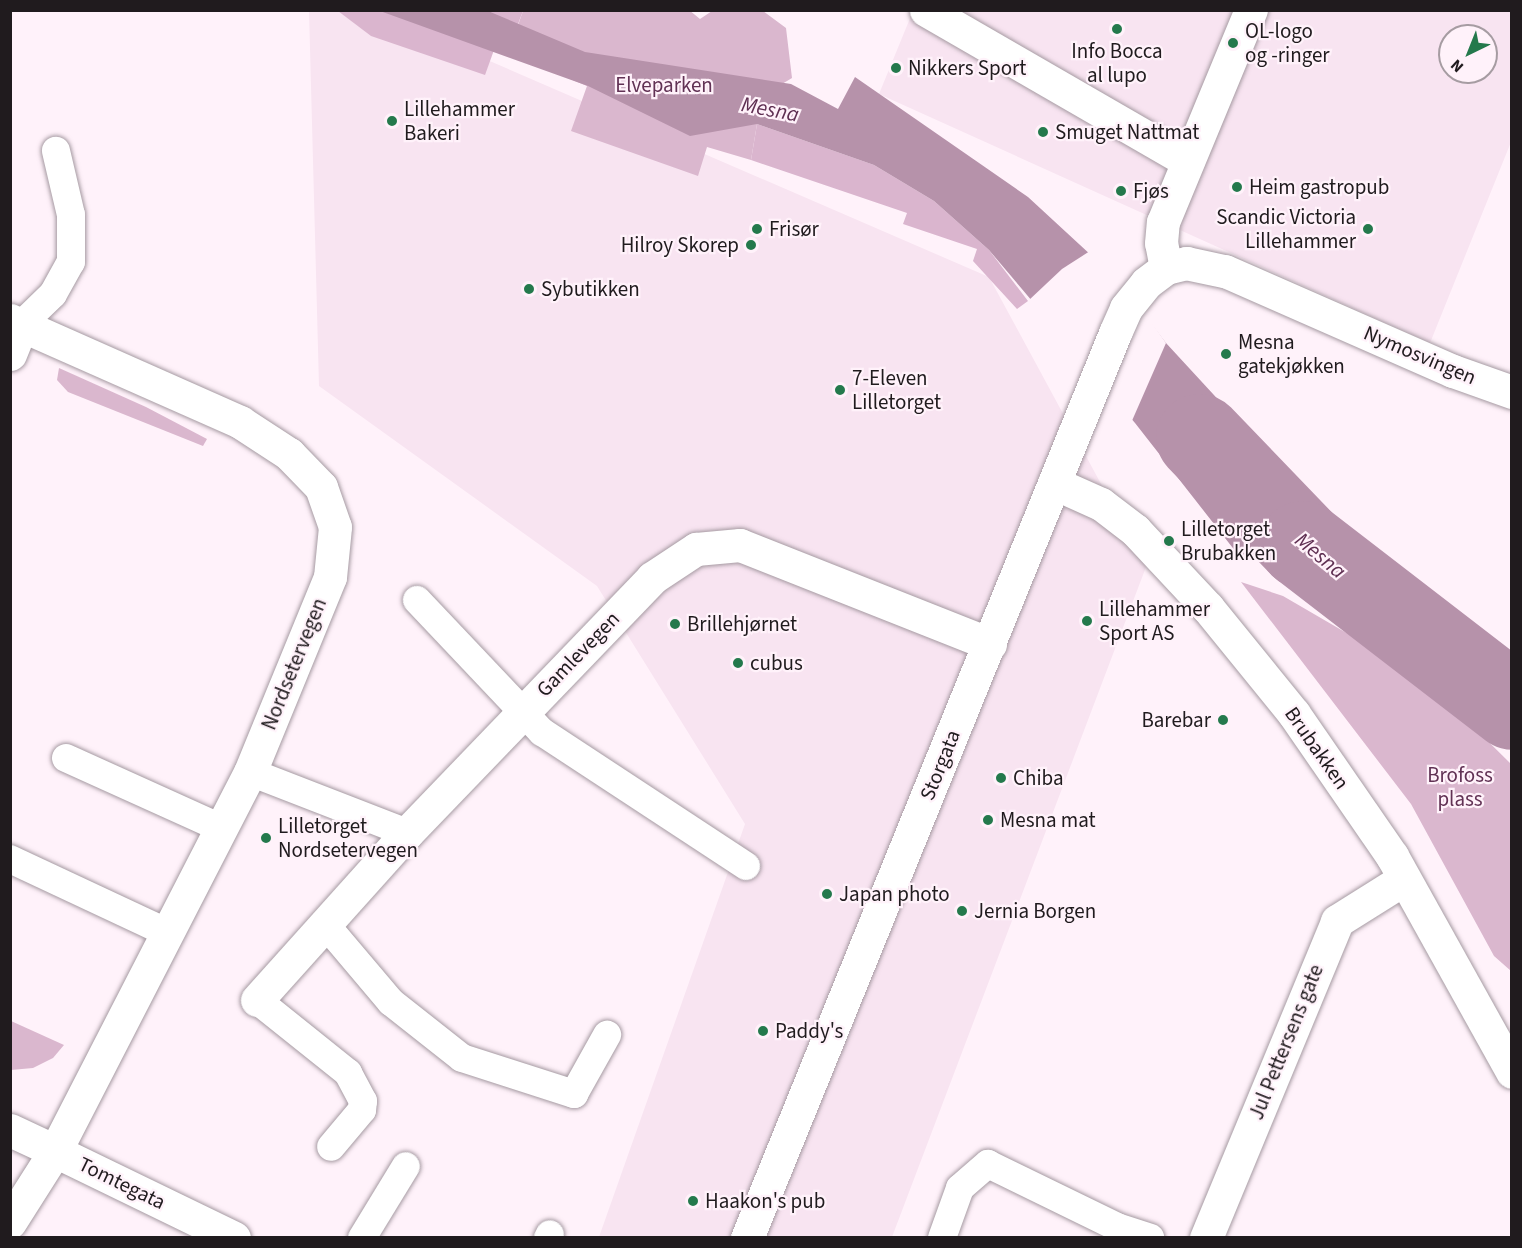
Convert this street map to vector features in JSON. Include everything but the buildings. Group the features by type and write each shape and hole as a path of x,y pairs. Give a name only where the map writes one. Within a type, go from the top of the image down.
{"street":[{"path":"926,10 1188,160"},
{"path":"1166,268 1161,243 1162,222 1251,10"},
{"name":"Nymosvingen","path":"1166,268 1186,263 1225,271 1453,371 1512,392"},
{"name":"Storgata","path":"747,1238 1115,333 1136,295 1166,268"},
{"name":"Nordsetervegen","path":"14,333 240,422 289,454 321,487 335,527 330,577 250,772 55,1150"},
{"name":"Brubakken","path":"1054,483 1101,504 1135,530 1208,608 1294,714 1404,879 1512,1072"},
{"name":"Gamlevegen","path":"257,1000 406,833 652,578 696,549 740,545 990,644"},
{"name":"Jul Pettersens gate","path":"1206,1238 1336,921 1404,879"},
{"name":"Tomtegata","path":"10,1130 234,1238"},
{"path":"10,1222 55,1150"}],"lane":[{"path":"14,333 53,294 71,262 71,215 56,151"},
{"path":"417,600 542,732 746,866"},
{"path":"66,758 221,828"},
{"path":"250,772 406,833"},
{"path":"10,859 168,933"},
{"path":"325,924 391,1002 462,1058 574,1094 607,1035"},
{"path":"257,1000 348,1073 363,1101 362,1110 331,1147"},
{"path":"942,1238 960,1188 988,1164 1118,1227 1150,1238"},
{"path":"362,1238 406,1166"}],"shaded area":[{"path":"309,11 374,11 989,277 1146,567 892,1237 599,1237 745,824 597,586 319,386"},
{"path":"338,11 412,11 494,50 485,75 371,36"},
{"path":"486,11 523,11 515,32"},
{"path":"913,11 1511,11 1511,142 1430,343 879,94"},
{"path":"757,124 874,165 934,201 989,250 1028,301 1017,309 973,261 977,249 903,224 907,213 751,160"}],"green space":[{"name":"Elveparken","path":"689,10 700,19 712,11 763,11 786,28 792,78 747,105 757,124 751,160 707,147 698,176 571,131 587,86 508,53 523,11"},
{"path":"59,368 146,407 207,439 203,446 68,392 57,380"},
{"name":"Brofoss plass","path":"1241,582 1283,596 1424,678 1511,764 1511,971 1494,956 1411,804"},
{"path":"11,1021 64,1045 53,1058 33,1068 11,1070"}],"water":[{"path":"380,11 488,11 585,52 791,84 838,109 855,77 1028,197 1118,280 1166,343 1309,498 1243,561 1135,423 989,250 934,201 874,165 757,124 690,136 588,86"},
{"path":"1324,516 1377,567 1376,571 1397,593 1423,596 1511,672 1511,737 1455,685 1273,562"}],"pier":[{"path":"1090,251 1120,278 1166,343 1131,423 1028,301 1062,269"}],"waterway":[{"name":"Mesna","path":"1199,437 1302,544 1512,706"}],"place":[{"name":"Info Bocca al lupo","path":"1117,29"},
{"name":"OL-logo og -ringer","path":"1233,43"},
{"name":"Nikkers Sport","path":"896,68"},
{"name":"Lillehammer Bakeri","path":"392,121"},
{"name":"Smuget Nattmat","path":"1043,132"},
{"name":"Heim gastropub","path":"1237,187"},
{"name":"Fjøs","path":"1121,191"},
{"name":"Frisør","path":"757,229"},
{"name":"Scandic Victoria Lillehammer","path":"1368,229"},
{"name":"Hilroy Skorep","path":"751,245"},
{"name":"Sybutikken","path":"529,289"},
{"name":"Mesna gatekjøkken","path":"1226,354"},
{"name":"7-Eleven Lilletorget","path":"840,390"},
{"name":"Lilletorget Brubakken","path":"1169,541"},
{"name":"Lillehammer Sport AS","path":"1087,621"},
{"name":"Brillehjørnet","path":"675,624"},
{"name":"cubus","path":"738,663"},
{"name":"Barebar","path":"1223,720"},
{"name":"Chiba","path":"1001,778"},
{"name":"Mesna mat","path":"988,820"},
{"name":"Lilletorget Nordsetervegen","path":"266,838"},
{"name":"Japan photo","path":"827,894"},
{"name":"Jernia Borgen","path":"962,911"},
{"name":"Paddy's","path":"763,1031"},
{"name":"Haakon's pub","path":"693,1201"}]}
